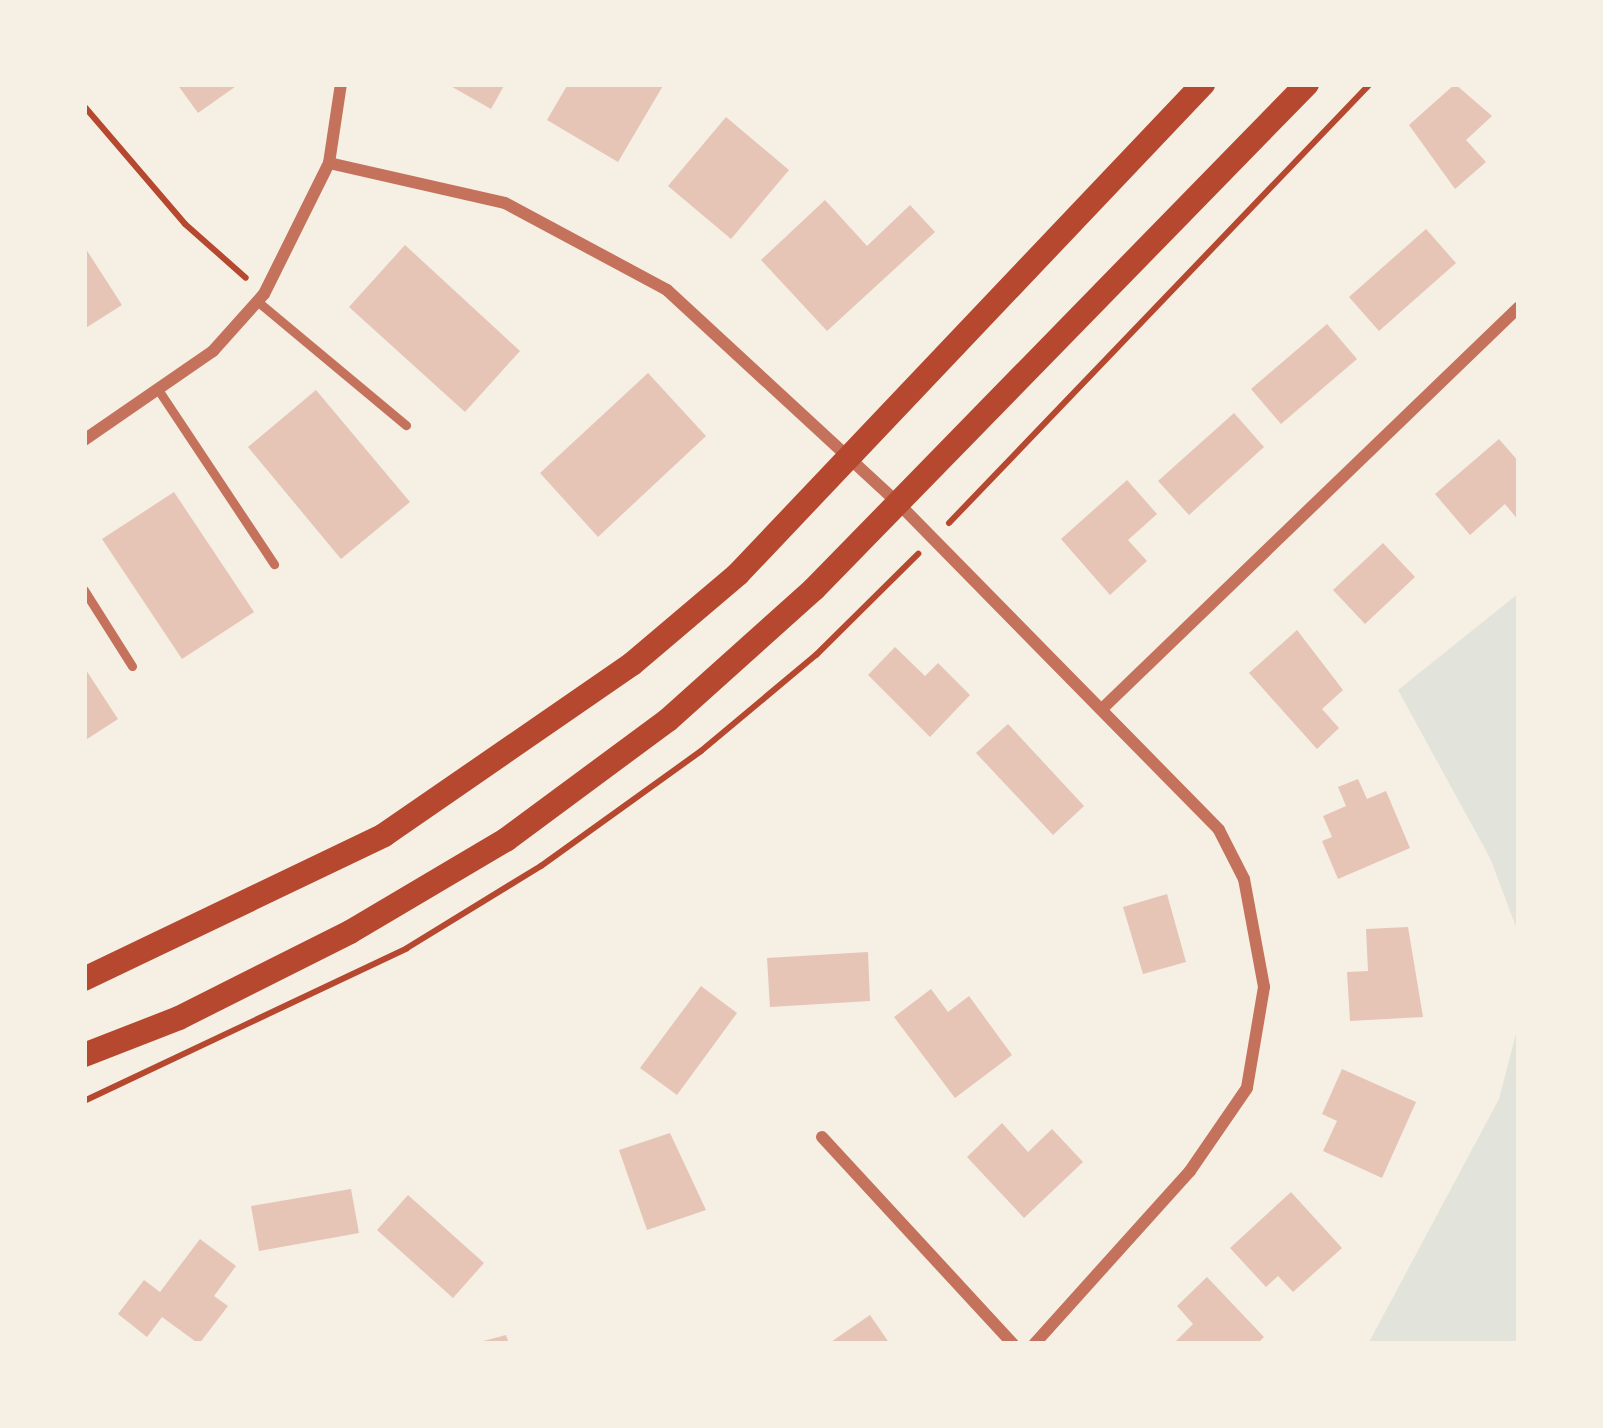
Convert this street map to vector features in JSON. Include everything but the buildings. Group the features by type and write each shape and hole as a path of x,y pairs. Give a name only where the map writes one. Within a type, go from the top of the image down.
{"main road":[{"path":"84,980 249,906 507,757 738,574 1203,84"},
{"path":"84,1054 179,1018 350,932 506,838 668,720 898,503 1307,84"}],"street":[{"path":"84,440 213,351 261,297 328,163 341,84"},
{"path":"328,163 505,202 631,265 898,503 1104,706 1219,830 1258,932 1261,1037 1246,1088 1190,1171 1034,1344"},
{"path":"1104,706 1519,307"},
{"path":"822,1137 1013,1344"}],"lane":[{"path":"261,297 406,425"},
{"path":"159,391 274,564"},
{"path":"84,590 132,666"}],"path":[{"path":"84,106 185,224 261,297"}],"shaded area":[{"path":"1519,593 1519,935 1490,858 1398,690"},
{"path":"1519,1022 1519,1344 1368,1344 1499,1099"}]}
